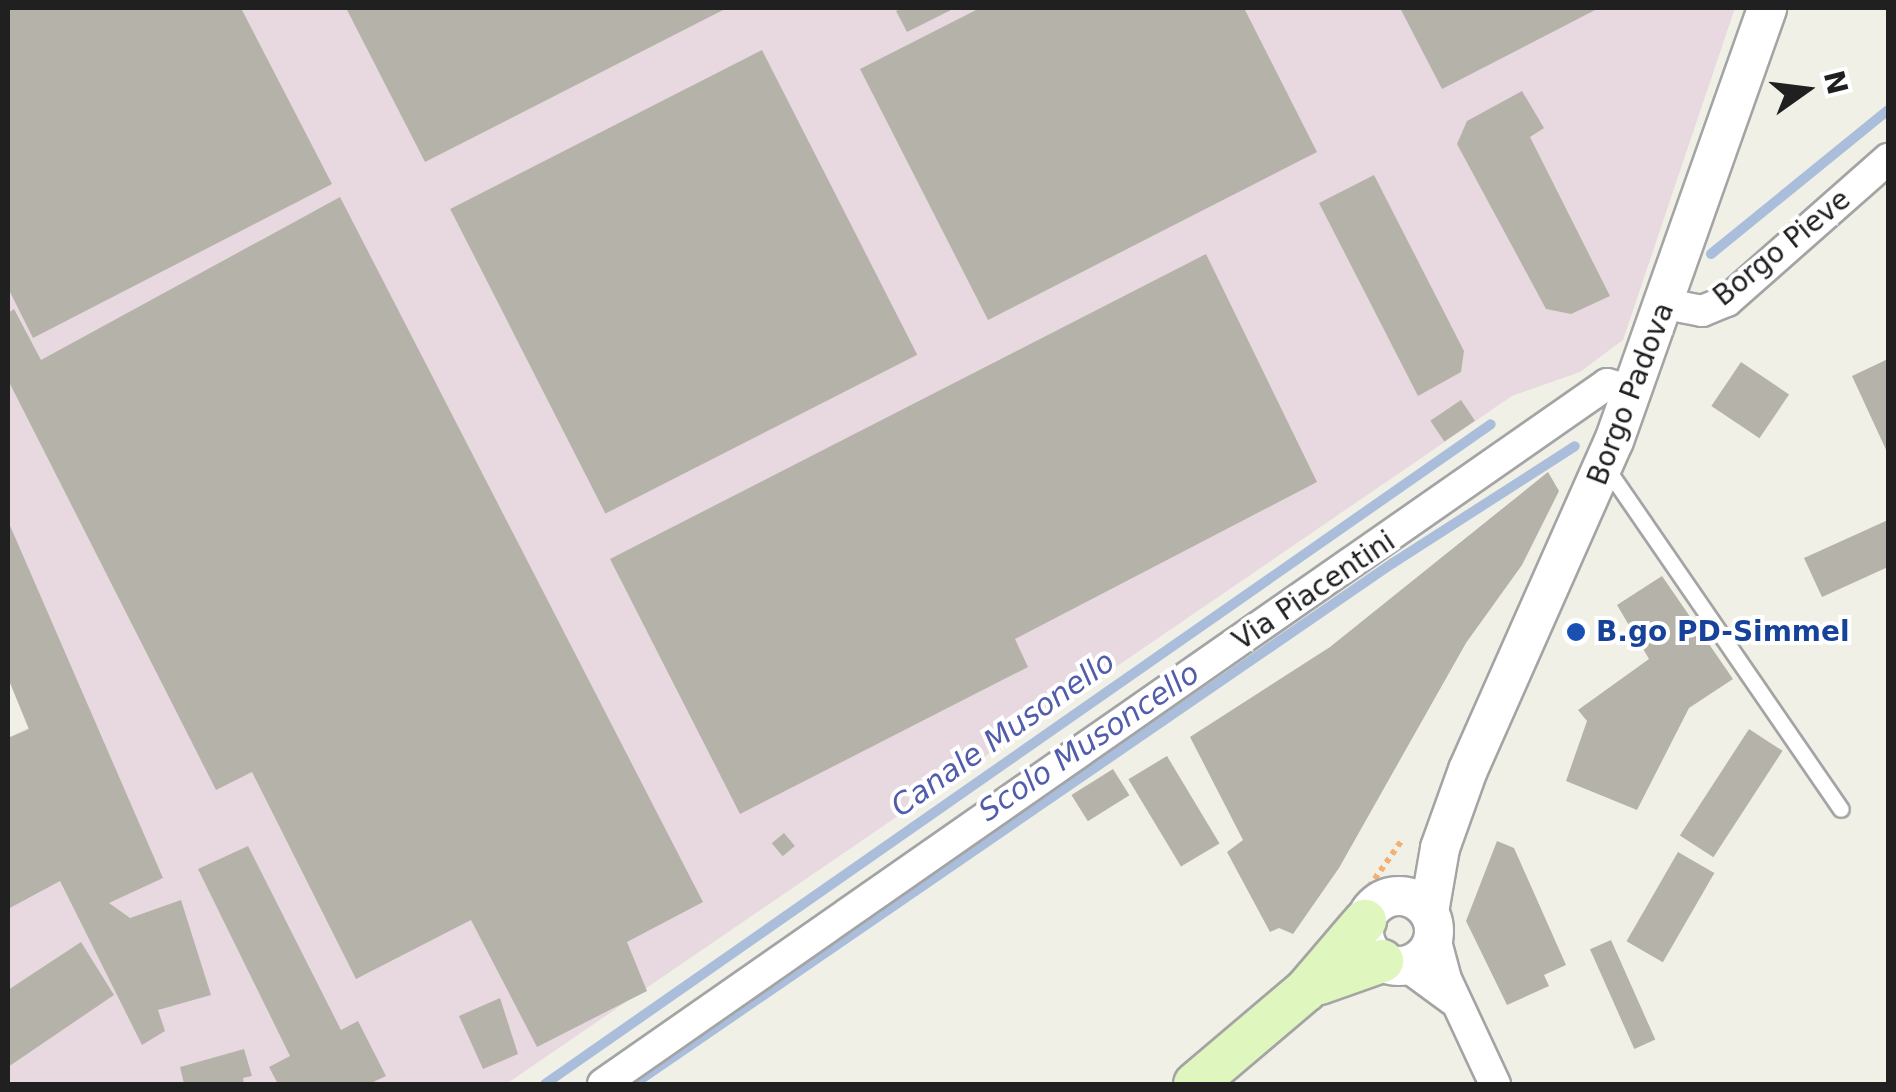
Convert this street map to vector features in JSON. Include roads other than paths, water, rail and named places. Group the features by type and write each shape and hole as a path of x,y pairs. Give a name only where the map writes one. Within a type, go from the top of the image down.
{"main road":[{"name":"Borgo Padova","path":"1194,1084 1306,990 1374,911"},
{"name":"Borgo Padova","path":"1306,990 1393,963"}],"street":[{"name":"Borgo Padova","path":"1432,923 1440,848 1468,770 1605,466 1666,304 1767,8"},
{"name":"Borgo Pieve","path":"1666,304 1702,312 1727,301 1888,160"},
{"name":"Via Piacentini","path":"603,1084 1607,384 1634,391"},
{"name":"Borgo Padova","path":"1374,911 1468,770"},
{"path":"1458,1007 1432,980 1393,963 1367,944 1374,911 1412,898 1432,923 1458,1007 1495,1084"},
{"path":"1393,963 1425,955 1432,923"}],"lane":[{"path":"1605,466 1841,809"}],"waterway":[{"name":"Canale Musonello","path":"1711,254 1888,110"},
{"name":"Canale Musonello","path":"545,1084 1491,424"},
{"name":"Scolo Musoncello","path":"634,1084 1393,563 1575,446"}],"place":[{"name":"B.go PD-Simmel","path":"1576,632"}]}
